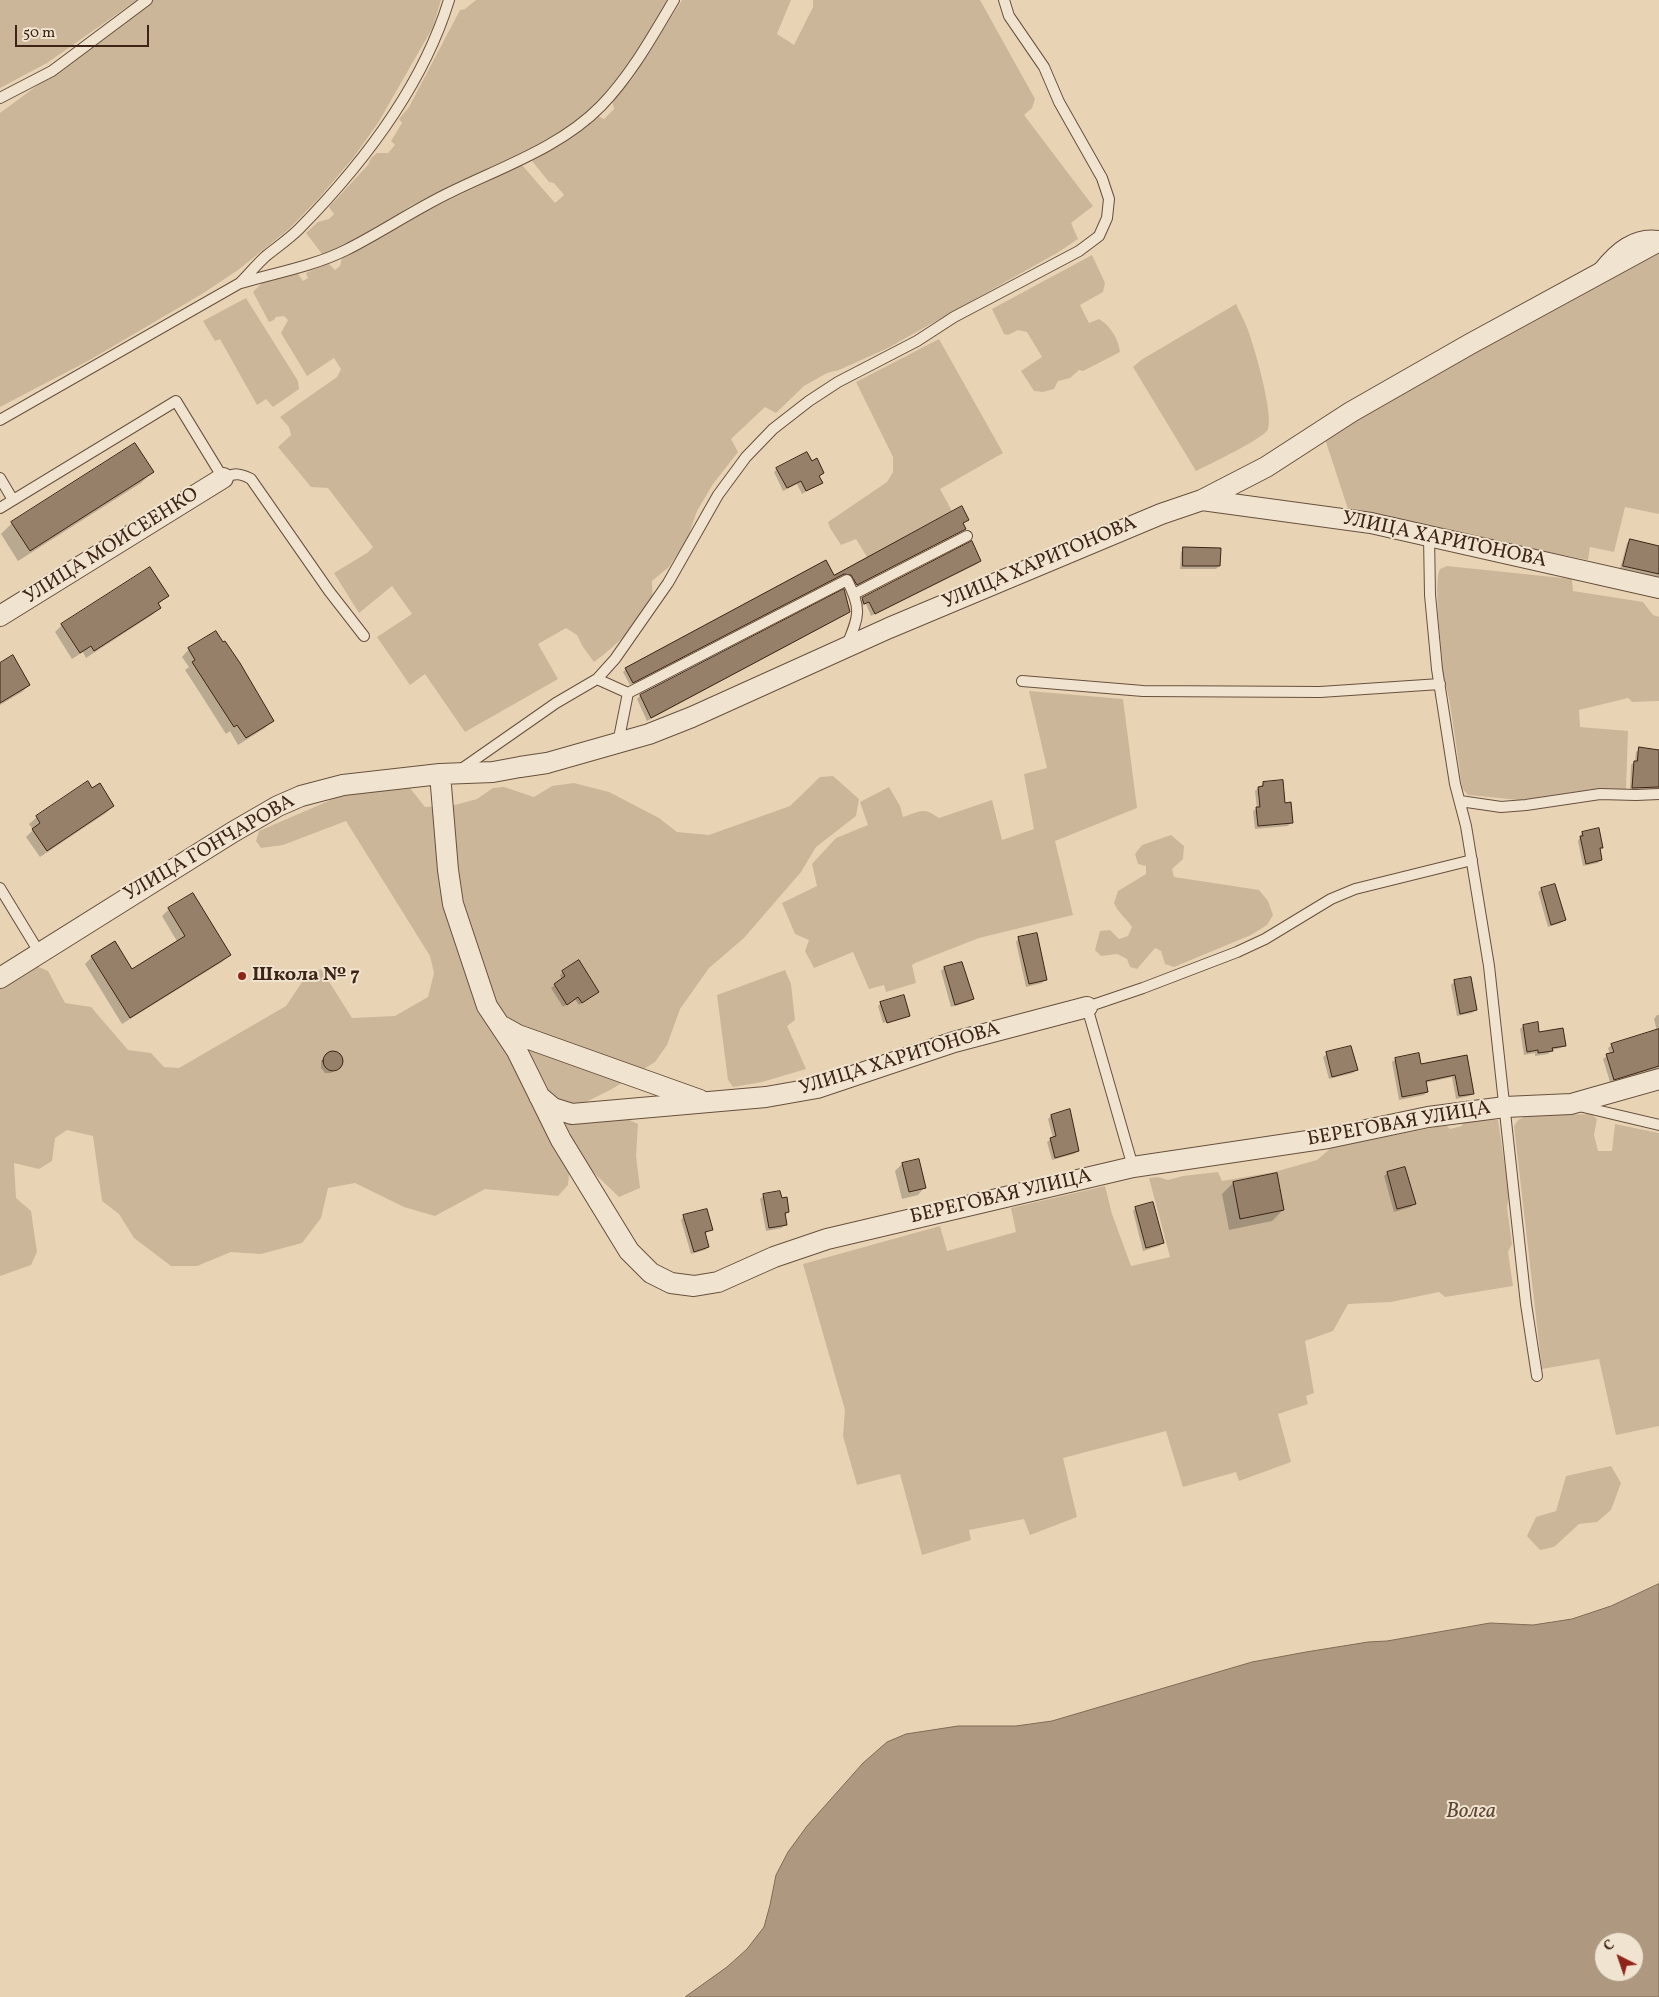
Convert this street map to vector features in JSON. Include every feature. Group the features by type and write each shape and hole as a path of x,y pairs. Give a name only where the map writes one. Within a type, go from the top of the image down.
{"street":[{"path":"1202,500 1266,467 1352,412 1470,344 1659,241"},
{"name":"УЛИЦА МОИСЕЕНКО","path":"0,616 223,478"},
{"name":"УЛИЦА ХАРИТОНОВА","path":"448,774 493,772 547,763 669,727 846,648 1161,514 1202,500 1371,523 1659,588"},
{"name":"УЛИЦА ГОНЧАРОВА","path":"0,978 39,952 278,806 321,789 448,774"},
{"name":"БЕРЕГОВАЯ УЛИЦА","path":"448,774 448,870 453,904 482,994 490,1011 517,1051 561,1140 629,1251 651,1273 682,1286 718,1282 774,1257 844,1234 1133,1167 1328,1138 1428,1117 1505,1108 1571,1104 1659,1079"},
{"name":"УЛИЦА ХАРИТОНОВА","path":"538,1094 553,1108 572,1114 766,1097 817,1088 954,1042 1087,1007"},
{"path":"500,1025 518,1035 707,1102"}],"lane":[{"path":"0,98 52,70 147,0"},
{"path":"240,283 265,257 297,231 333,193 380,134 418,73 440,31 449,0"},
{"path":"0,420 240,283 328,258 344,251 423,206 524,158 570,132 600,106 621,83 652,38 674,0"},
{"path":"448,774 556,703 597,679 615,659 668,583 718,496 746,458 773,429 809,401 838,382 917,341 954,317 1079,251 1099,236 1107,218 1109,199 1102,178 1059,102 1044,67 1009,16 1004,0"},
{"path":"1590,278 1619,246 1643,236 1659,236"},
{"path":"0,508 176,401 223,478 234,473 243,474 251,479 328,591 364,636"},
{"path":"0,478 13,500"},
{"path":"854,594 967,536"},
{"path":"1429,536 1430,594 1440,684 1489,966 1526,1304 1537,1376"},
{"path":"628,693 847,580 858,607 846,648"},
{"path":"597,679 628,693"},
{"path":"1022,681 1123,690 1320,692 1440,684"},
{"path":"618,743 628,693"},
{"path":"1460,801 1501,807 1600,794 1636,796 1659,794"},
{"path":"1133,1167 1087,1007 1237,952 1273,934 1331,899 1355,889 1472,860"},
{"path":"0,888 39,952"},
{"name":"БЕРЕГОВАЯ УЛИЦА","path":"1571,1104 1659,1125"}],"shaded area":[{"path":"0,0 137,0 47,63 0,88"},
{"path":"153,0 441,0 433,27 378,123 353,158 319,198 289,229 238,270 202,294 88,361 0,407 0,113"},
{"path":"476,0 667,0 636,53 617,80 574,124 545,142 410,206 377,229 341,248 322,254 306,233 318,222 329,219 334,214 329,207 368,165 371,158 377,153 388,153 395,145 391,141 402,123 399,119 409,107 460,10 465,9"},
{"path":"682,0 791,0 777,34 794,45 813,7 813,0 980,0 1035,99 1032,108 1024,115 1093,206 1071,223 1078,239 1057,253 888,348 839,370 827,373 804,386 776,413 765,407 731,439 738,452 713,484 697,511 688,537 669,567 652,581 652,595 649,606 628,633 594,662 577,635 566,628 538,644 558,679 465,732 425,674 410,685 377,637 412,614 392,586 359,613 334,573 367,553 373,547 328,488 311,487 278,447 291,435 289,427 280,417 337,377 341,369 334,358 307,376 281,333 288,320 284,316 276,317 269,322 253,292 263,282 296,271 303,281 308,278 306,273 328,263 335,270 340,266 342,258 408,220 522,165 555,203 564,195 554,183 549,182 532,161 579,131 598,116 604,119 614,109 612,101 633,78"},
{"path":"1659,246 1659,514 1625,507 1614,552 1590,547 1588,560 1349,512 1325,439 1339,427"},
{"path":"1092,255 1105,283 1103,292 1080,305 1089,323 1099,319 1110,329 1118,343 1120,352 1083,371 1079,370 1070,378 1058,381 1054,389 1043,392 1034,391 1021,371 1042,357 1027,332 1018,330 1008,335 1004,334 992,309"},
{"path":"246,298 298,381 299,389 273,407 266,399 257,405 220,339 215,341 203,321"},
{"path":"1236,304 1245,322 1258,361 1266,394 1268,429 1247,445 1196,471 1133,367 1141,360"},
{"path":"939,339 1003,453 940,489 952,511 867,557 856,539 841,545 828,522 887,482 893,472 893,457 856,382"},
{"path":"1447,566 1572,579 1573,591 1643,602 1653,615 1659,617 1659,701 1632,702 1628,698 1579,710 1580,727 1628,731 1626,790 1581,791 1519,800 1468,795 1462,788 1449,699 1442,669 1438,612 1438,576 1440,569"},
{"path":"1029,691 1123,699 1137,808 1055,841 1073,915 979,938 915,963 912,965 916,983 886,992 884,985 869,989 853,952 814,968 805,951 809,940 795,934 782,903 817,886 812,864 836,838 868,825 860,802 889,787 900,806 903,817 925,811 939,818 992,800 1002,840 1034,829 1024,774 1047,768"},
{"path":"833,776 859,799 856,816 816,847 801,872 744,938 709,968 680,1009 667,1045 655,1062 612,1089 578,1106 611,1111 638,1124 636,1156 640,1188 619,1197 594,1173 570,1165 568,1185 558,1196 485,1189 435,1216 404,1207 355,1183 328,1188 321,1218 302,1243 261,1254 231,1252 197,1266 171,1266 134,1238 119,1214 102,1201 93,1136 67,1130 55,1138 52,1161 39,1169 14,1163 16,1198 31,1211 37,1252 31,1265 0,1276 0,988 34,965 48,971 65,1003 91,1007 128,1050 151,1053 164,1067 179,1068 286,1006 308,973 321,969 352,1018 395,1016 428,997 434,973 430,956 346,821 283,845 261,848 256,841 259,831 347,793 410,788 425,807 455,805 477,799 493,788 504,787 534,797 552,786 574,783 609,792 659,818 677,832 709,835 790,806 820,777"},
{"path":"1171,835 1184,846 1183,859 1172,869 1174,877 1259,890 1268,901 1273,915 1267,925 1251,935 1174,967 1165,964 1161,951 1155,948 1137,969 1130,967 1127,959 1117,954 1101,956 1095,950 1100,931 1110,930 1119,939 1128,936 1132,927 1114,903 1118,891 1146,874 1146,866 1138,864 1135,854 1142,845"},
{"path":"785,970 791,984 795,1020 787,1026 806,1069 762,1082 733,1087 728,1080 717,995"},
{"path":"1591,1114 1597,1119 1594,1135 1598,1151 1612,1151 1615,1124 1659,1133 1659,1426 1616,1435 1599,1359 1542,1369 1514,1126 1518,1120 1526,1116"},
{"path":"1483,1118 1498,1120 1509,1195 1507,1208 1512,1244 1508,1252 1513,1286 1445,1297 1439,1292 1391,1302 1348,1304 1333,1331 1305,1341 1314,1393 1306,1396 1308,1404 1278,1414 1291,1462 1239,1481 1236,1472 1183,1487 1166,1431 1063,1458 1077,1517 1030,1535 1024,1519 969,1530 971,1540 922,1555 900,1474 857,1485 843,1436 845,1410 803,1264 940,1226 947,1251 1016,1232 1011,1208 1105,1186 1112,1214 1131,1266 1170,1257 1149,1178 1158,1177 1168,1180 1183,1176 1218,1172 1222,1181 1274,1172 1317,1160 1331,1148 1446,1125 1450,1129 1462,1126 1463,1122"},
{"path":"1611,1466 1621,1483 1611,1510 1597,1522 1579,1524 1554,1547 1540,1550 1527,1536 1536,1517 1556,1511 1566,1476"}],"water":[{"name":"Волга","path":"1659,1584 1659,1997 685,1997 727,1967 747,1949 764,1927 776,1875 788,1852 807,1826 863,1763 887,1742 906,1734 958,1726 1016,1726 1052,1721 1252,1662 1306,1652 1368,1642 1387,1641 1490,1623 1533,1625 1572,1619 1611,1606"}],"building":[{"path":"135,443 154,472 30,551 11,522"},
{"path":"807,452 812,461 817,458 824,473 819,476 823,483 806,491 801,481 787,488 776,468"},
{"path":"962,506 969,520 963,523 966,529 857,585 851,575 844,574 633,683 625,668 826,560 834,575"},
{"path":"1630,539 1659,546 1659,574 1623,566"},
{"path":"972,541 981,561 875,614 869,602 864,604 862,598"},
{"path":"1183,547 1221,548 1220,566 1183,566"},
{"path":"150,567 169,596 158,603 161,608 94,651 91,646 80,653 61,624"},
{"path":"844,589 850,612 651,718 640,695"},
{"path":"216,631 240,663 274,721 246,738 237,725 234,727 192,662 195,660 188,648"},
{"path":"13,655 30,685 0,703 0,663"},
{"path":"1639,747 1659,750 1659,787 1632,788 1634,761 1637,761"},
{"path":"1283,780 1285,803 1291,802 1293,823 1258,826 1256,807 1260,807 1258,787 1263,786 1263,782"},
{"path":"88,781 92,788 100,783 114,806 47,851 32,829 40,823 36,816"},
{"path":"1599,828 1603,848 1600,848 1602,860 1586,864 1580,836 1583,836 1582,832"},
{"path":"1555,884 1566,920 1551,925 1541,888"},
{"path":"193,893 231,955 130,1018 91,956 115,941 132,969 185,936 168,908"},
{"path":"1037,933 1047,980 1029,984 1018,937"},
{"path":"579,960 599,992 582,1003 578,997 567,1005 554,984 565,976 562,971"},
{"path":"962,962 974,999 955,1005 944,967"},
{"path":"1471,977 1477,1010 1460,1014 1454,980"},
{"path":"904,995 910,1016 887,1023 880,1002"},
{"path":"1538,1022 1539,1032 1563,1028 1566,1046 1552,1048 1553,1051 1538,1053 1538,1050 1527,1052 1523,1025"},
{"path":"1659,1029 1659,1066 1614,1080 1606,1054 1614,1052 1611,1044"},
{"path":"1351,1046 1358,1070 1332,1077 1326,1052"},
{"path":"333,1051 340,1054 343,1061 340,1068 333,1071 326,1068 323,1061 326,1054"},
{"path":"1419,1053 1421,1064 1467,1055 1474,1094 1459,1096 1455,1075 1426,1081 1428,1092 1402,1097 1395,1058"},
{"path":"1070,1109 1079,1151 1055,1158 1050,1138 1056,1136 1051,1115"},
{"path":"919,1159 926,1188 909,1192 902,1163"},
{"path":"1405,1167 1416,1204 1397,1209 1387,1172"},
{"path":"1277,1173 1284,1210 1240,1219 1233,1182"},
{"path":"780,1191 782,1198 787,1197 789,1212 785,1213 787,1225 769,1228 763,1194"},
{"path":"1153,1202 1164,1243 1146,1248 1135,1207"},
{"path":"707,1209 713,1230 705,1232 709,1247 694,1252 683,1215"}],"place":[{"name":"Школа № 7","path":"242,976"}]}
